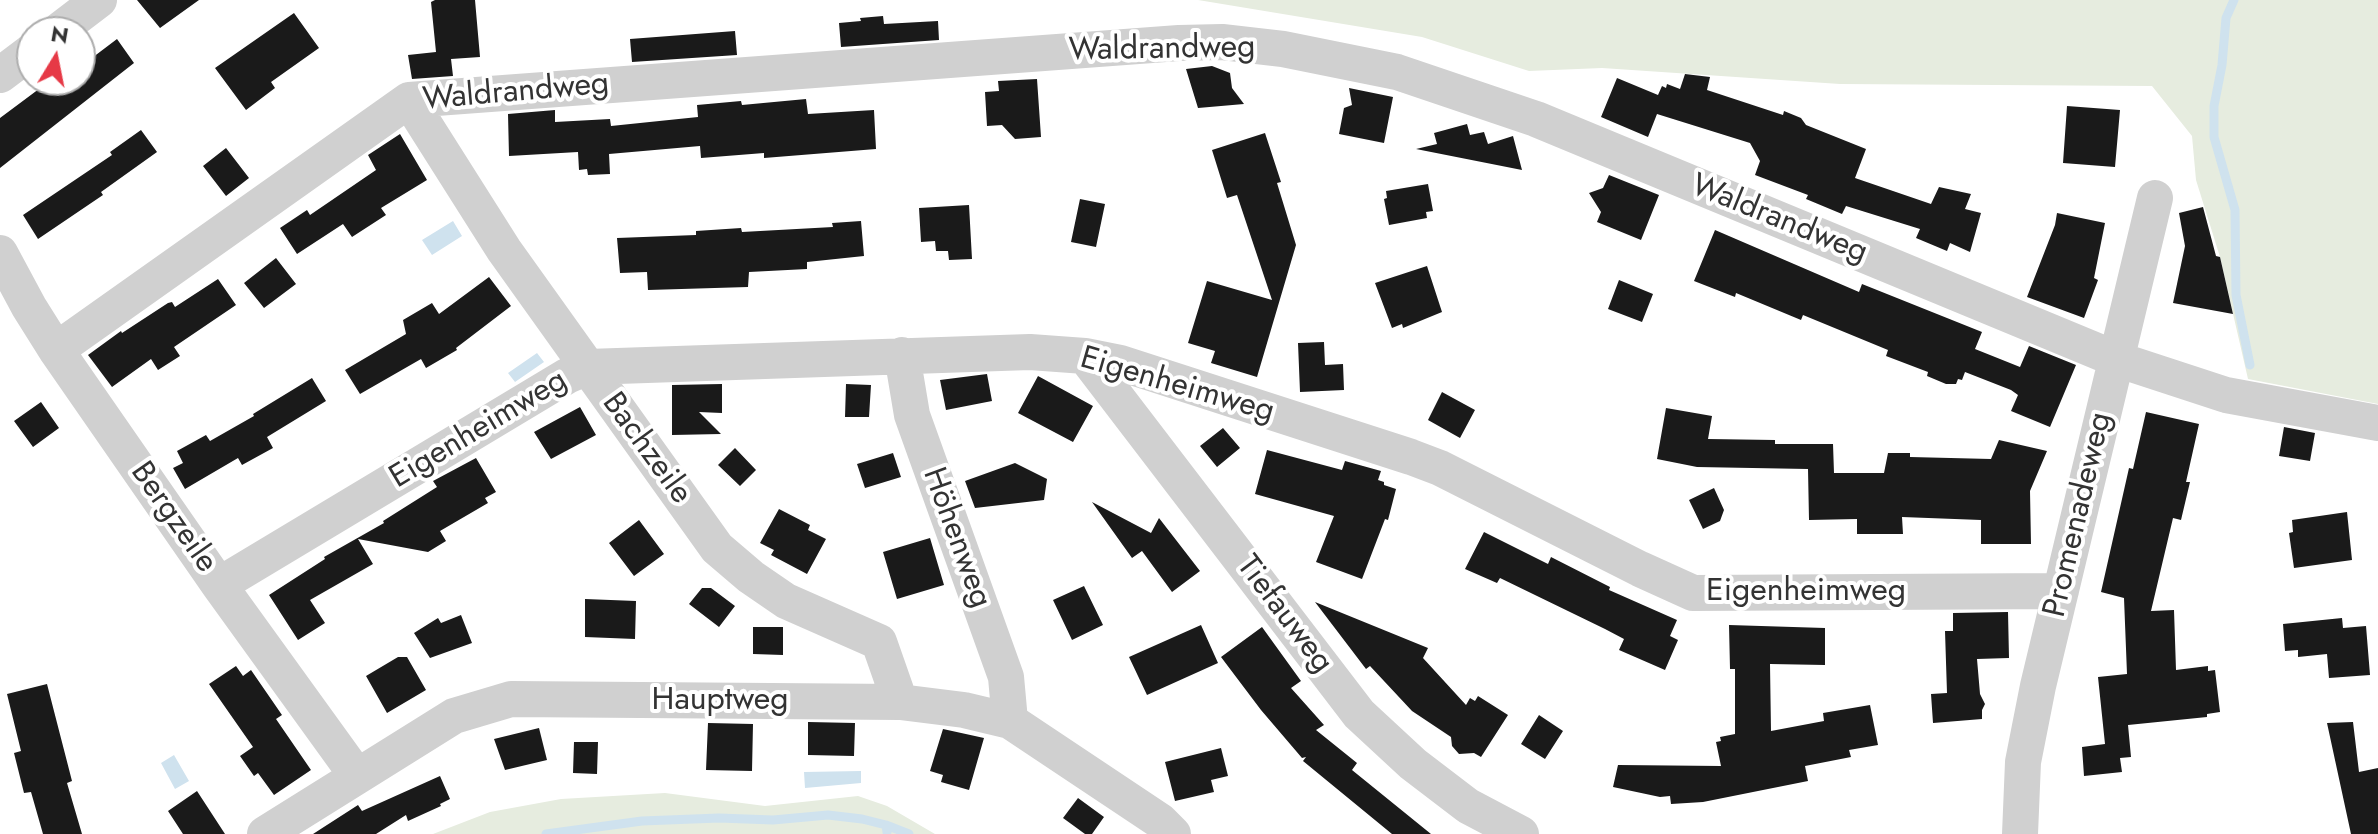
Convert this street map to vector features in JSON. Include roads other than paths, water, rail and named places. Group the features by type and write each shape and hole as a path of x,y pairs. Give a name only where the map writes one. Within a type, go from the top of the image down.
{"street":[{"path":"78,16 99,0"},
{"name":"Waldrandweg","path":"56,350 409,100 1222,42 1397,72 1536,119 2116,359 2226,395 2378,423"},
{"name":"Bachzeile","path":"409,100 504,250 717,548 786,601 879,642 900,702"},
{"name":"Promenadeweg","path":"2020,834 2023,762 2155,198"},
{"name":"Bergzeile","path":"0,253 56,350 219,585 357,776"},
{"name":"Eigenheimweg","path":"219,585 567,376 588,367 1030,352 1085,356 1120,363 1440,468 1693,593 2061,591"},
{"name":"Höhenweg","path":"902,355 912,415 1006,677 1010,721"},
{"name":"Tiefauweg","path":"1085,356 1359,714 1413,764 1468,806 1521,834"},
{"name":"Hauptweg","path":"265,834 454,716 511,699 900,702 964,710 1010,721 1160,821 1173,834"}],"water":[{"path":"453,221 462,236 432,255 422,240"},
{"path":"537,353 544,362 515,382 508,373"},
{"path":"174,755 189,781 175,789 161,763"},
{"path":"861,771 861,783 805,788 804,772"}],"waterway":[{"path":"2234,0 2226,18 2214,106 2214,137 2235,210 2236,295 2250,365"},
{"path":"546,834 642,821 719,818 773,820 828,815 886,825 887,832"},
{"path":"886,825 909,834"}]}
